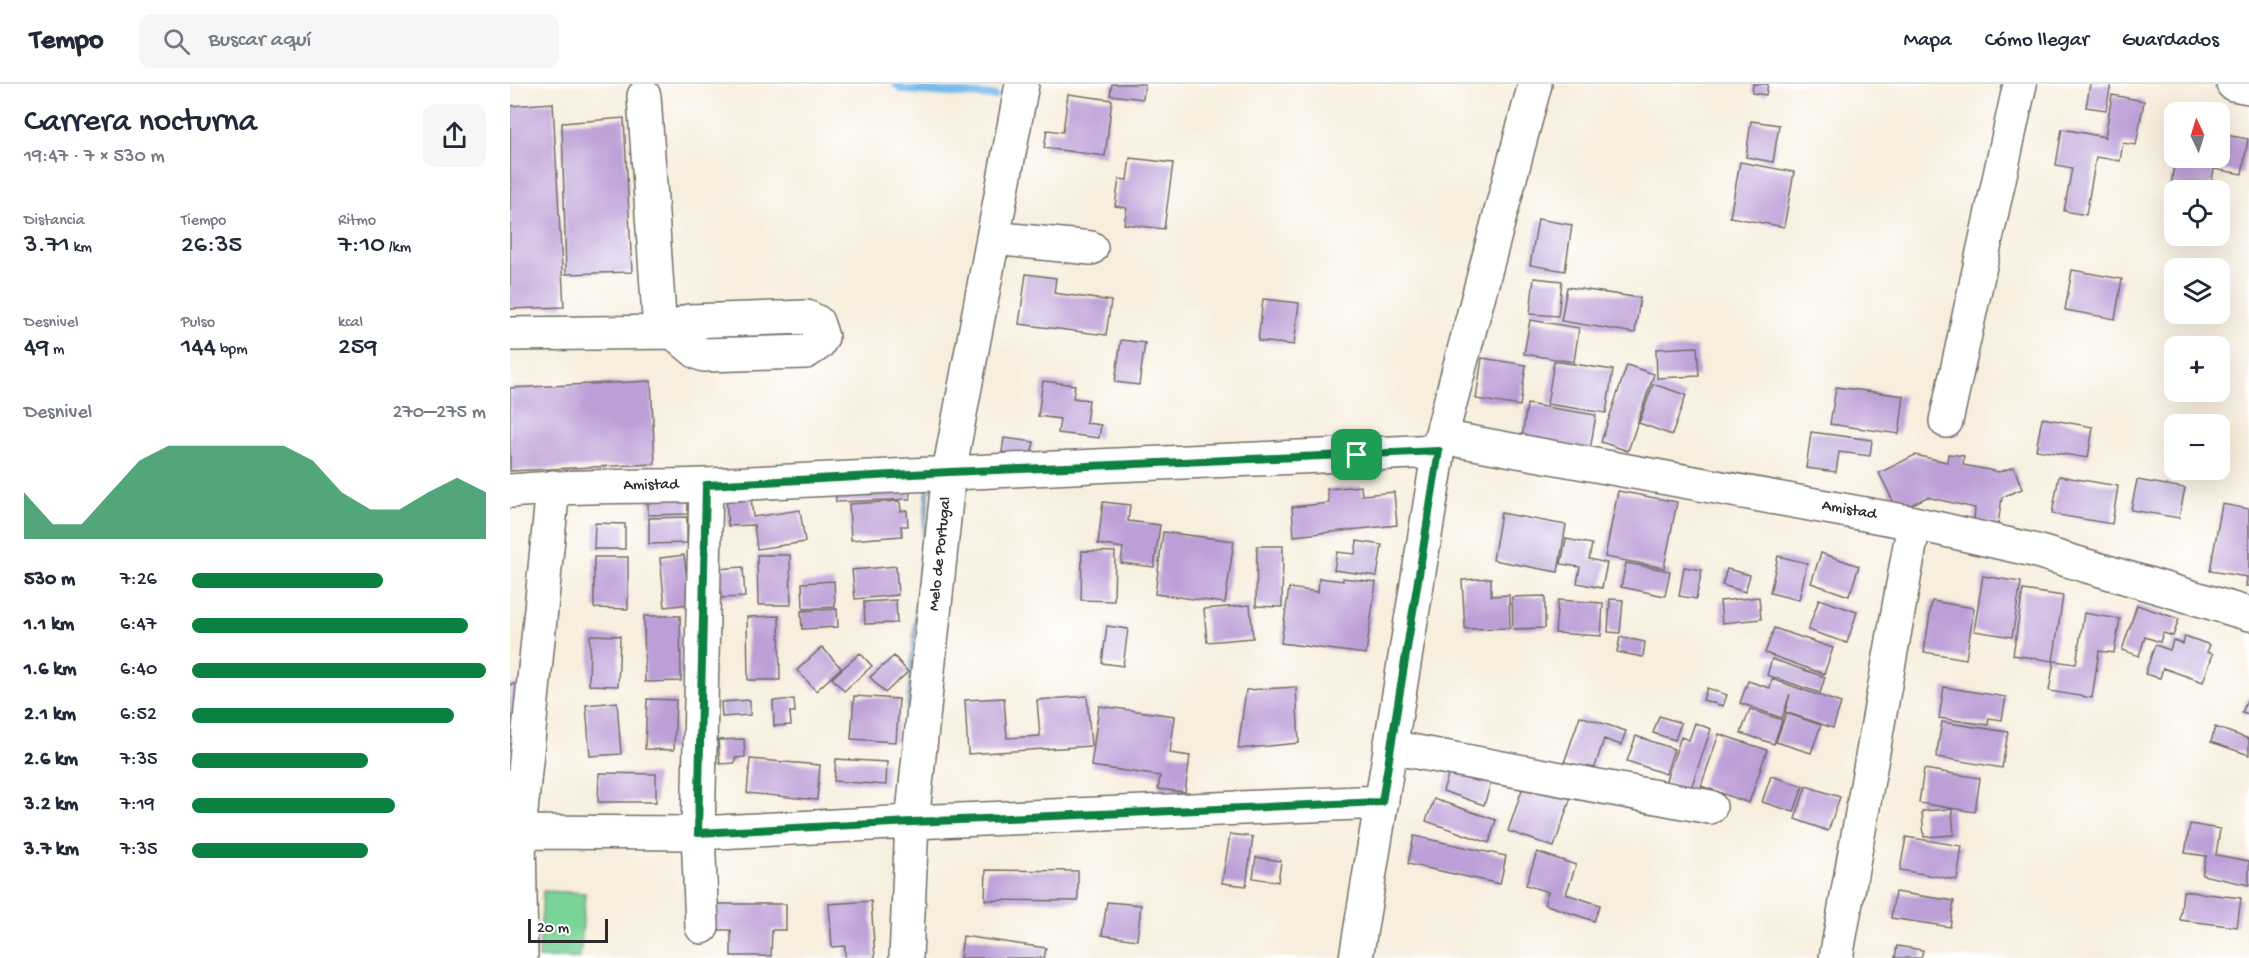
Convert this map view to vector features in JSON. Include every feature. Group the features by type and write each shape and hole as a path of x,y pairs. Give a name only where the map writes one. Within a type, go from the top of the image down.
{"street":[{"name":"Melo de Portugal","path":"906,958 912,822 949,472 1022,84"},
{"path":"1356,958 1440,444 1535,84"},
{"path":"1946,421 2020,84"},
{"path":"2233,84 2249,87"},
{"path":"510,334 667,332 644,96"},
{"path":"993,238 1091,248"},
{"name":"Amistad","path":"510,491 553,487 706,485 1440,444 1914,523 2033,550 2249,614"},
{"path":"702,927 698,833 706,485"},
{"path":"521,958 519,832 553,487"},
{"path":"1836,958 1914,523"},
{"path":"1390,747 1710,807"},
{"path":"519,832 698,833 1382,802"}],"green space":[{"path":"543,891 585,893 580,958 539,958"}],"water":[{"path":"927,485 930,485 901,802 898,802"}],"building":[{"path":"1112,84 1145,84 1143,99 1110,95"},
{"path":"1753,84 1768,84 1766,95 1752,93"},
{"path":"2090,84 2111,84 2106,110 2086,107"},
{"path":"1068,94 1112,100 1105,156 1044,148 1047,130 1063,132"},
{"path":"2112,95 2144,101 2136,145 2123,143 2120,161 2096,157 2086,215 2064,211 2072,168 2056,165 2062,129 2105,137"},
{"path":"553,103 564,307 510,309 510,106"},
{"path":"624,118 632,272 566,274 562,123"},
{"path":"1751,121 1779,125 1773,162 1746,157"},
{"path":"2230,136 2248,139 2242,174 2214,169 2212,180 2172,180 2174,168 2230,168"},
{"path":"1130,158 1173,163 1164,229 1124,224 1127,208 1115,206 1119,179 1127,180"},
{"path":"1740,162 1794,172 1784,227 1730,217"},
{"path":"1538,219 1572,225 1565,271 1530,265"},
{"path":"2072,270 2122,279 2115,319 2065,310"},
{"path":"1026,274 1056,278 1054,293 1111,301 1106,335 1019,324"},
{"path":"1534,278 1562,281 1558,316 1530,314"},
{"path":"1567,287 1640,298 1635,333 1561,321"},
{"path":"1263,299 1299,303 1294,345 1258,341"},
{"path":"1530,320 1579,328 1574,362 1524,354"},
{"path":"1121,340 1145,343 1139,385 1115,382"},
{"path":"1697,347 1699,376 1657,378 1656,349"},
{"path":"1482,358 1526,365 1520,406 1476,399"},
{"path":"1554,361 1613,370 1606,413 1547,404"},
{"path":"1627,365 1654,374 1628,451 1601,442"},
{"path":"651,381 655,464 510,471 510,388"},
{"path":"1043,381 1075,385 1073,398 1089,400 1086,423 1101,425 1099,438 1058,433 1060,419 1038,416"},
{"path":"1653,384 1686,395 1672,435 1639,423"},
{"path":"1836,387 1904,396 1899,434 1830,424"},
{"path":"1527,404 1596,415 1590,450 1522,438"},
{"path":"2042,418 2093,427 2088,458 2036,450"},
{"path":"1811,432 1872,440 1870,456 1839,452 1836,472 1806,468"},
{"path":"1004,438 1034,442 1031,456 1002,452"},
{"path":"1948,454 1964,456 1963,465 1999,472 2014,467 2022,489 2002,497 1998,524 1974,521 1975,508 1927,497 1898,511 1879,473 1915,455 1947,462"},
{"path":"2059,476 2118,486 2112,524 2052,514"},
{"path":"2137,480 2185,488 2179,518 2131,510"},
{"path":"909,484 910,499 836,502 835,487"},
{"path":"1361,486 1362,495 1394,492 1397,525 1294,536 1292,507 1329,503 1327,489"},
{"path":"1618,491 1677,502 1664,568 1605,557"},
{"path":"751,496 753,517 800,510 805,542 757,549 754,525 728,526 726,497"},
{"path":"688,497 688,514 648,515 648,498"},
{"path":"900,501 901,511 907,510 908,526 901,526 902,536 851,540 849,504"},
{"path":"1103,502 1130,505 1128,521 1160,525 1154,567 1121,563 1123,548 1098,544"},
{"path":"2222,504 2249,509 2249,586 2246,586 2247,577 2210,571"},
{"path":"1501,513 1566,525 1558,572 1493,560"},
{"path":"687,517 687,543 649,544 649,518"},
{"path":"595,523 625,524 625,549 594,549"},
{"path":"1163,532 1234,541 1225,603 1155,594"},
{"path":"1566,539 1592,544 1589,559 1607,563 1602,588 1577,583 1580,567 1561,564"},
{"path":"1357,541 1382,545 1377,576 1334,570 1337,552 1355,554"},
{"path":"1257,546 1283,546 1282,607 1256,606"},
{"path":"1082,551 1115,552 1114,601 1081,600"},
{"path":"1821,553 1859,566 1849,596 1811,583"},
{"path":"684,555 690,604 665,607 660,558"},
{"path":"757,555 790,555 791,605 758,605"},
{"path":"1778,556 1807,563 1799,600 1770,593"},
{"path":"594,557 628,557 628,609 594,608"},
{"path":"1626,563 1670,571 1665,596 1621,587"},
{"path":"896,566 898,595 855,599 852,570"},
{"path":"743,567 745,597 719,598 717,569"},
{"path":"1684,567 1702,570 1696,599 1679,596"},
{"path":"1727,569 1750,575 1745,592 1722,585"},
{"path":"1983,576 2021,582 2012,637 1974,631"},
{"path":"1319,578 1376,582 1366,654 1281,643 1289,588 1318,592"},
{"path":"1491,578 1491,596 1509,595 1510,628 1465,629 1462,580"},
{"path":"834,581 835,607 803,609 802,583"},
{"path":"2023,590 2063,596 2053,661 2013,655"},
{"path":"1545,596 1545,628 1513,629 1512,597"},
{"path":"1759,597 1761,619 1722,623 1720,601"},
{"path":"1610,599 1623,600 1620,633 1608,632"},
{"path":"1819,599 1857,612 1847,643 1808,630"},
{"path":"896,600 897,623 865,624 864,602"},
{"path":"1558,600 1603,603 1601,636 1555,633"},
{"path":"1932,601 1974,608 1966,659 1924,652"},
{"path":"1250,605 1253,638 1207,642 1204,609"},
{"path":"2137,605 2179,619 2173,636 2163,633 2160,642 2145,637 2139,656 2122,650"},
{"path":"837,609 838,627 802,629 801,611"},
{"path":"2084,613 2120,619 2114,653 2099,651 2092,698 2049,691 2054,661 2076,664"},
{"path":"644,616 680,616 681,681 645,682"},
{"path":"779,616 780,680 748,680 747,617"},
{"path":"1107,626 1128,629 1123,666 1102,663"},
{"path":"1774,628 1833,648 1824,674 1765,653"},
{"path":"590,635 620,636 618,686 589,685"},
{"path":"2185,636 2210,645 2207,652 2213,654 2203,682 2163,668 2160,678 2145,674 2155,645 2170,650 2173,640 2183,644"},
{"path":"1620,637 1645,642 1643,657 1617,652"},
{"path":"822,647 841,668 816,691 797,670"},
{"path":"860,653 872,666 844,691 832,678"},
{"path":"894,656 908,672 885,693 870,677"},
{"path":"1772,659 1825,677 1820,693 1767,675"},
{"path":"1772,679 1841,703 1833,728 1785,712 1790,694 1782,718 1740,703 1748,681 1770,688"},
{"path":"510,684 525,685 522,719 510,718"},
{"path":"1296,687 1299,743 1238,749 1246,690"},
{"path":"1944,687 2006,697 2002,720 1989,718 1988,725 1939,718"},
{"path":"1707,688 1727,695 1723,706 1703,700"},
{"path":"2249,694 2249,715 2242,713"},
{"path":"854,696 899,699 896,742 851,739"},
{"path":"1087,696 1091,746 968,754 965,700 1004,698 1007,738 1040,736 1037,700"},
{"path":"647,699 676,700 674,750 645,749"},
{"path":"794,699 795,712 790,712 791,725 774,726 773,701"},
{"path":"750,700 750,715 722,717 721,702"},
{"path":"617,702 621,754 590,756 586,705"},
{"path":"1099,706 1175,716 1170,753 1190,756 1185,792 1158,789 1160,776 1091,766"},
{"path":"1750,709 1782,720 1774,744 1741,733"},
{"path":"1786,713 1821,725 1811,753 1776,742"},
{"path":"1580,716 1626,731 1621,745 1604,739 1593,773 1564,763"},
{"path":"1659,716 1681,723 1675,740 1653,733"},
{"path":"1942,722 2008,732 2002,768 1936,757"},
{"path":"1695,723 1711,729 1690,791 1665,783 1681,737 1689,740"},
{"path":"2215,727 2249,739 2249,755 2211,742"},
{"path":"1719,734 1767,750 1749,803 1701,786"},
{"path":"1636,736 1674,749 1666,774 1627,761"},
{"path":"744,739 745,757 735,758 735,763 720,764 718,740"},
{"path":"750,759 820,765 817,800 747,793"},
{"path":"836,759 887,762 886,785 834,781"},
{"path":"1452,763 1493,777 1484,805 1443,791"},
{"path":"1924,769 1980,778 1975,812 1919,803"},
{"path":"599,773 656,774 656,802 598,802"},
{"path":"1771,776 1803,786 1794,812 1762,802"},
{"path":"1525,781 1571,797 1554,847 1508,831"},
{"path":"1806,786 1840,797 1828,831 1795,819"},
{"path":"1434,799 1496,820 1489,843 1426,821"},
{"path":"1952,809 1954,835 1924,837 1922,811"},
{"path":"2190,824 2220,829 2216,855 2249,861 2249,885 2202,875 2206,856 2185,853"},
{"path":"1230,834 1253,837 1246,886 1222,883"},
{"path":"1414,836 1506,856 1500,884 1408,864"},
{"path":"1906,837 1962,846 1957,880 1900,870"},
{"path":"1537,852 1576,865 1566,894 1600,905 1594,921 1544,904 1548,892 1526,885"},
{"path":"1256,857 1281,861 1278,882 1253,878"},
{"path":"986,870 1078,871 1078,901 985,900"},
{"path":"2183,891 2241,898 2237,927 2180,920"},
{"path":"1895,892 1954,901 1950,927 1891,918"},
{"path":"871,901 875,958 845,958 845,946 832,947 829,904"},
{"path":"1107,902 1141,905 1137,940 1102,935"},
{"path":"714,904 786,904 786,930 772,930 771,956 731,956 731,930 713,930"},
{"path":"963,936 1046,948 1044,958 960,958"},
{"path":"1897,946 1923,950 1921,958 1895,958"}],"waterway":[{"path":"896,84 903,90 995,96"}],"route":[{"path":"1439,451 1382,802 698,833 706,485 1357,455 1439,451"}]}
